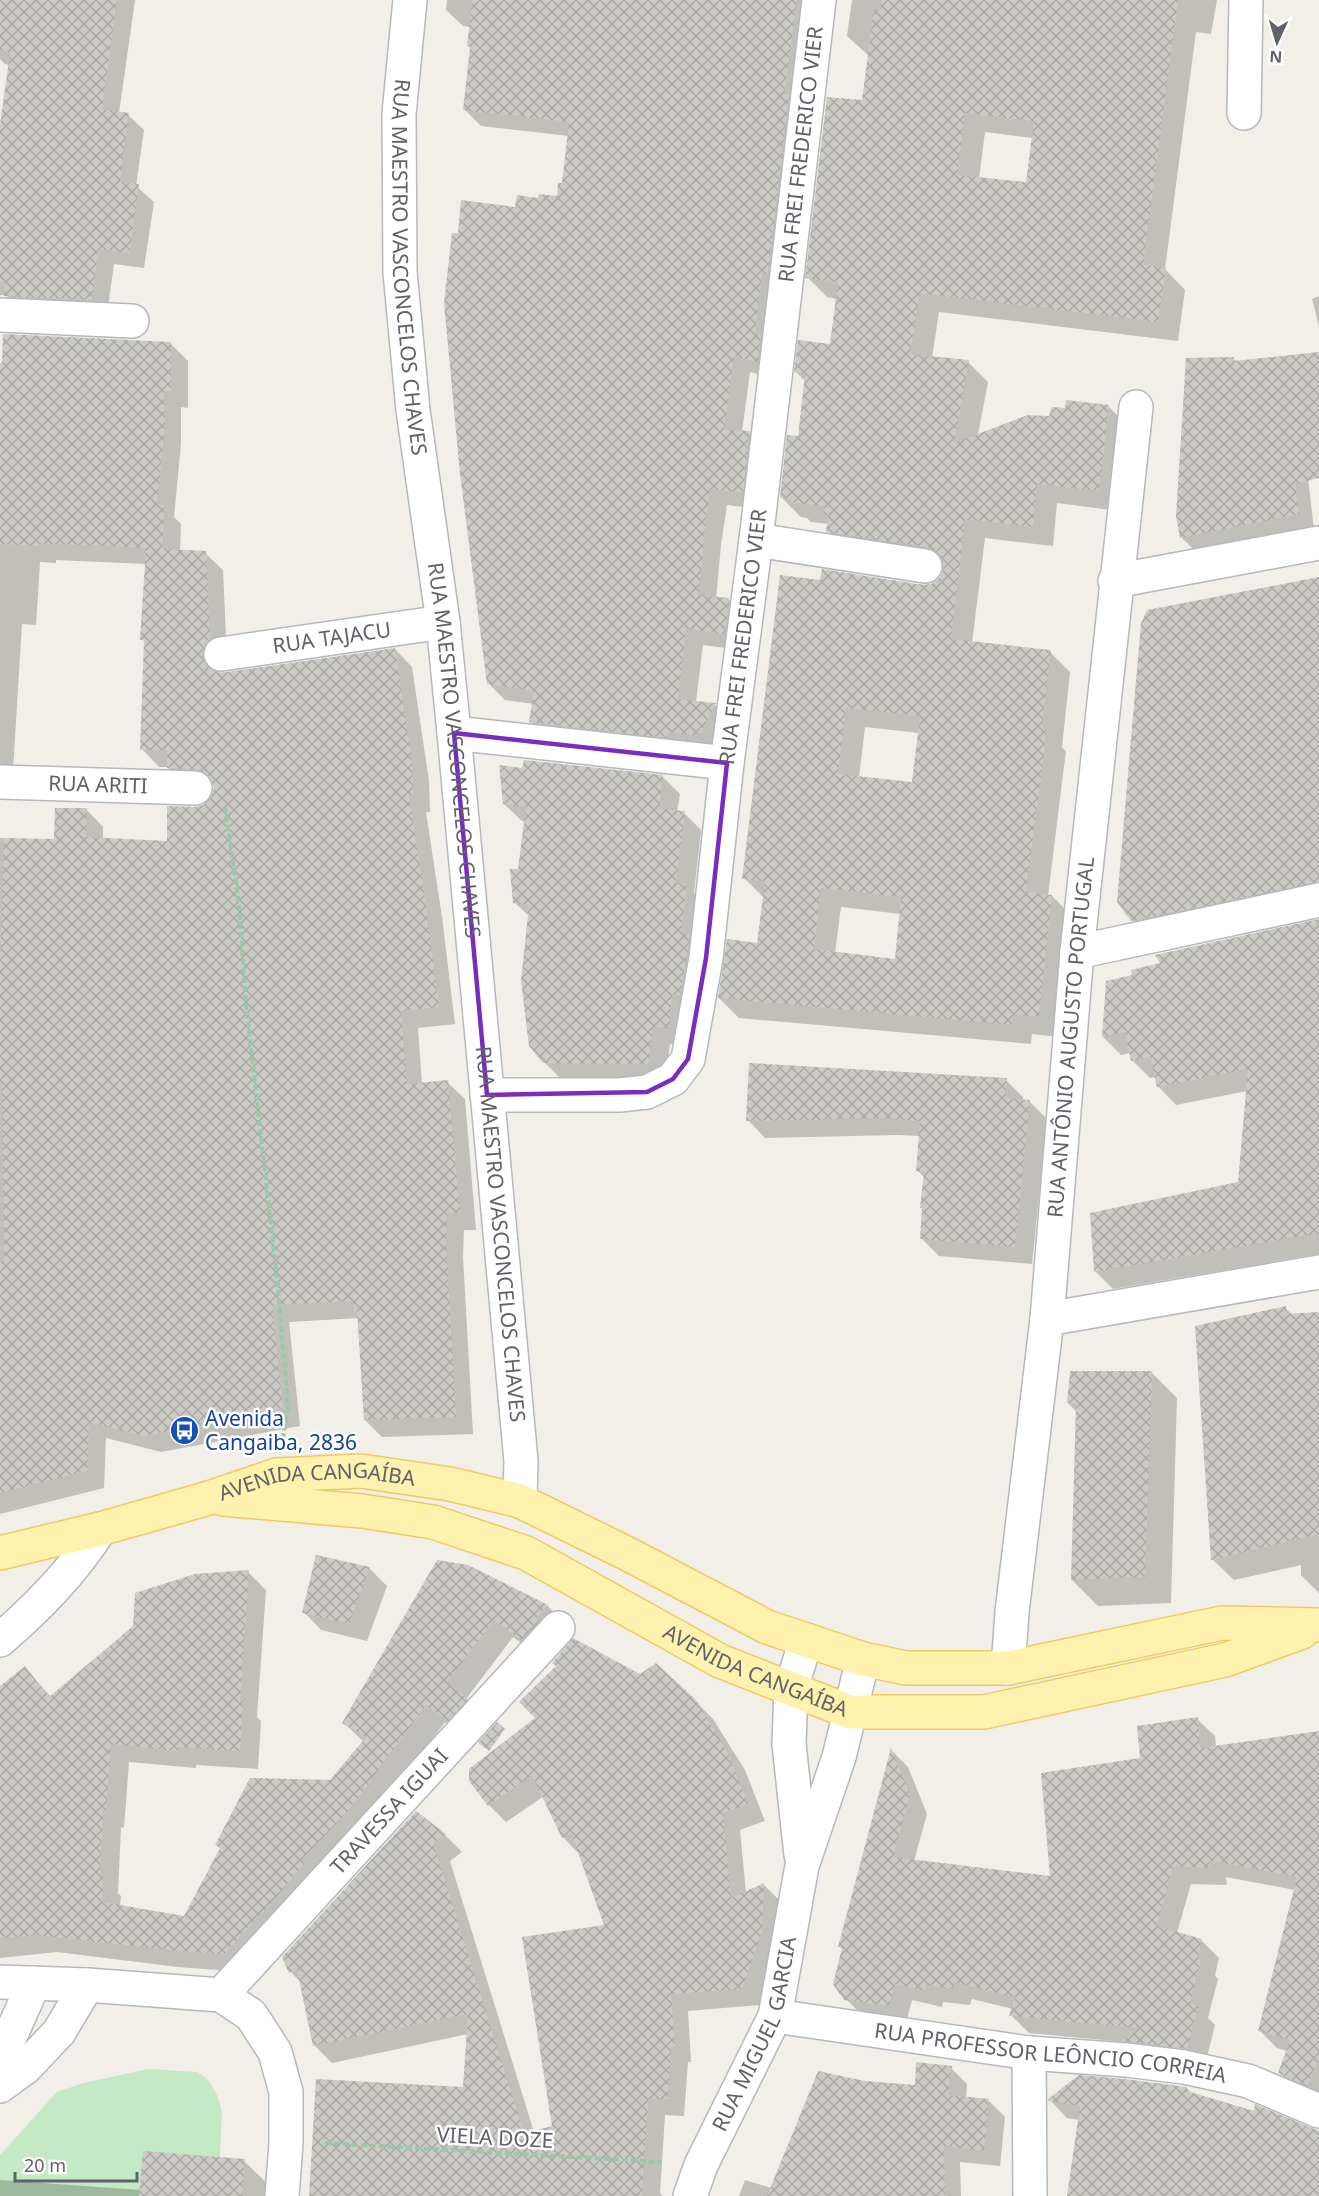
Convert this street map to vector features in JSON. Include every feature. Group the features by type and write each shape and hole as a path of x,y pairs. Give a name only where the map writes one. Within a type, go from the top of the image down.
{"main road":[{"name":"AVENIDA CANGAÍBA","path":"0,1553 100,1529 209,1498 277,1475 361,1471 450,1484 520,1501 626,1553 767,1628 863,1659 906,1668 1008,1668 1222,1623 1319,1625 1226,1659 984,1712 850,1712 720,1661 526,1553 443,1526 362,1511 209,1498"}],"street":[{"name":"RUA MAESTRO VASCONCELOS CHAVES","path":"410,0 399,114 400,273 413,410 443,622 454,733 521,1461 520,1501"},
{"name":"RUA FREI FREDERICO VIER","path":"488,1095 619,1095 647,1092 673,1079 688,1059 706,958 727,763 756,540 819,0"},
{"path":"1244,113 1246,0"},
{"path":"0,315 132,321"},
{"name":"RUA ANTÔNIO AUGUSTO PORTUGAL","path":"1008,1668 1012,1612 1047,1319 1077,952 1115,581 1136,406"},
{"path":"756,540 925,566"},
{"path":"1115,581 1319,543"},
{"name":"RUA TAJACU","path":"221,654 443,622"},
{"path":"454,733 727,763"},
{"name":"RUA ARITI","path":"0,782 195,788"},
{"path":"1077,952 1319,900"},
{"path":"1047,1319 1319,1272"},
{"path":"0,1640 60,1582 83,1556 100,1529"},
{"name":"TRAVESSA IGUAI","path":"221,1995 558,1628"},
{"name":"RUA MIGUEL GARCIA","path":"802,1866 789,1744 791,1689 806,1640"},
{"name":"RUA MIGUEL GARCIA","path":"690,2196 701,2165 775,2016 802,1866 839,1757 863,1659"},
{"path":"0,1982 87,1985 221,1995 251,2015 275,2052 286,2092 286,2143 282,2196"},
{"path":"0,2059 34,1983"},
{"path":"0,2086 26,2067 59,2032 87,1985"},
{"name":"RUA PROFESSOR LEÔNCIO CORREIA","path":"775,2016 1029,2054 1126,2060 1185,2067 1248,2081 1319,2111"},
{"path":"1029,2054 1030,2196"}],"path":[{"path":"195,788 212,790 222,799 228,812 246,1004 277,1278 288,1406 277,1475"},
{"name":"VIELA DOZE","path":"286,2143 304,2142 701,2165"}],"highlighted area":[{"path":"454,733 727,763 706,958 688,1059 673,1079 647,1092 487,1095"}],"green space":[{"path":"148,2069 197,2072 207,2079 214,2089 222,2113 218,2196 0,2196 0,2155 57,2092 84,2083"}],"building":[{"path":"0,0 117,0 102,109 129,113 120,182 139,184 130,251 129,253 98,249 92,300 4,296 5,282 0,281 0,125 10,52 0,50"},
{"path":"472,0 797,0 784,94 789,94 768,273 762,273 755,334 761,335 758,362 734,356 724,429 750,431 743,493 710,489 705,527 699,595 729,598 725,634 686,629 678,699 716,703 699,736 668,732 667,738 529,722 534,691 487,684 460,474 444,303 452,233 458,233 461,200 515,207 517,195 538,198 539,194 557,196 558,183 562,183 569,122 463,110 470,47 467,46"},
{"path":"882,0 1178,0 1143,265 1166,268 1158,322 920,293 910,354 969,360 954,443 1028,415 1049,416 1052,407 1065,408 1066,400 1109,405 1099,491 1037,484 1033,527 965,519 951,639 1051,650 1042,726 1046,731 1044,753 1026,892 1052,895 1039,1017 1013,1014 1012,1025 718,998 727,939 757,943 765,881 742,879 780,575 820,580 822,569 923,585 931,584 939,578 943,569 943,560 936,551 928,547 826,532 828,515 824,515 825,506 790,502 790,499 780,497 787,435 798,436 805,375 794,372 798,340 830,344 838,282 805,278 827,97 862,100 874,10 880,11","holes":["965,113 1034,121 1026,182 957,175","846,708 920,716 912,782 838,774","821,888 901,897 895,959 814,949"]},
{"path":"3,334 171,342 171,391 164,391 165,426 157,505 165,505 162,549 206,551 210,639 204,647 202,656 207,666 215,672 224,673 395,648 412,763 414,795 409,795 439,1007 401,1011 407,1084 448,1080 460,1213 447,1213 446,1239 456,1417 364,1420 357,1311 354,1311 353,1301 272,1305 283,1409 143,1436 89,1422 87,1471 0,1493 0,1262 4,1262 0,965 4,838 54,839 55,808 87,808 86,837 167,841 167,806 203,805 211,797 214,788 211,779 204,772 196,769 167,768 167,750 140,750 144,640 140,640 146,548 39,543 39,546 0,544 0,363 2,363"},
{"path":"1319,352 1319,478 1295,484 1299,514 1180,538 1176,516 1186,358 1234,357 1234,361"},
{"path":"1319,577 1319,882 1131,921 1117,902 1141,623 1147,610"},
{"path":"524,760 663,775 659,809 685,811 676,883 687,884 681,933 690,934 687,955 680,995 672,994 669,1029 653,1027 648,1064 543,1063 529,1046 521,981 529,905 513,903 510,869 518,869 526,807 503,804 499,765 522,768"},
{"path":"1319,919 1319,1233 1094,1272 1090,1213 1238,1182 1248,1069 1157,1087 1150,1057 1131,1061 1125,1032 1102,1037 1106,981 1132,975 1131,970 1160,963 1155,955"},
{"path":"749,1063 1007,1078 1005,1098 1030,1100 1015,1247 920,1239 922,1208 920,1208 924,1172 916,1171 920,1121 880,1118 746,1121"},
{"path":"1286,1306 1286,1314 1319,1312 1319,1534 1211,1560 1195,1326"},
{"path":"1070,1371 1152,1371 1145,1577 1071,1580 1076,1404 1067,1403"},
{"path":"316,1555 370,1567 349,1624 302,1613"},
{"path":"437,1560 468,1565 548,1605 536,1618 540,1620 521,1640 494,1620 447,1682 468,1699 448,1721 426,1705 369,1782 371,1782 339,1821 301,1860 304,1864 262,1914 262,1912 224,1954 38,1935 0,1938 0,1686 25,1666 49,1697 133,1626 135,1593 195,1574 249,1570 240,1701 243,1701 240,1751 178,1747 178,1751 111,1744 106,1810 103,1810 100,1876 103,1876 102,1902 184,1916 220,1848 215,1845 250,1778 330,1780 366,1737 342,1723"},
{"path":"573,1638 640,1674 656,1663 696,1700 728,1753 748,1804 723,1813 731,1898 764,1883 762,1931 742,1989 671,1994 675,2046 671,2046 668,2099 648,2099 642,2196 309,2196 316,2079 463,2087 468,2014 313,2046 297,1970 289,1973 282,1957 416,1811 446,1834 433,1843 524,2133 552,2126 522,1937 604,1925 571,1833 562,1838 532,1775 488,1806 469,1781 469,1769 535,1718 519,1702 556,1666 552,1663"},
{"path":"1198,1717 1200,1748 1319,1731 1319,2059 1307,2086 1278,2073 1290,2040 1258,2031 1297,1877 1209,1860 1210,1868 1173,1866 1157,1926 1202,1939 1197,1959 1201,1960 1190,2004 1198,2006 1187,2049 1122,2041 1139,2028 1009,2016 1015,1997 954,1982 953,1989 926,1985 925,1991 895,1984 889,2006 844,2000 833,1984 842,1948 838,1947 891,1748 910,1795 893,1857 1050,1876 1041,1773 1140,1758 1137,1726"},
{"path":"497,1722 505,1729 489,1751 478,1743"},
{"path":"916,2062 952,2066 948,2095 989,2099 984,2151 944,2146 945,2196 767,2196 818,2071 865,2081 915,2085"},
{"path":"1079,2075 1187,2087 1187,2091 1254,2111 1255,2104 1319,2131 1319,2196 1067,2196 1080,2106 1048,2101 1048,2099"},
{"path":"143,2151 245,2159 242,2196 139,2196"}],"place":[{"name":"Avenida Cangaiba, 2836","path":"184,1431"}]}
